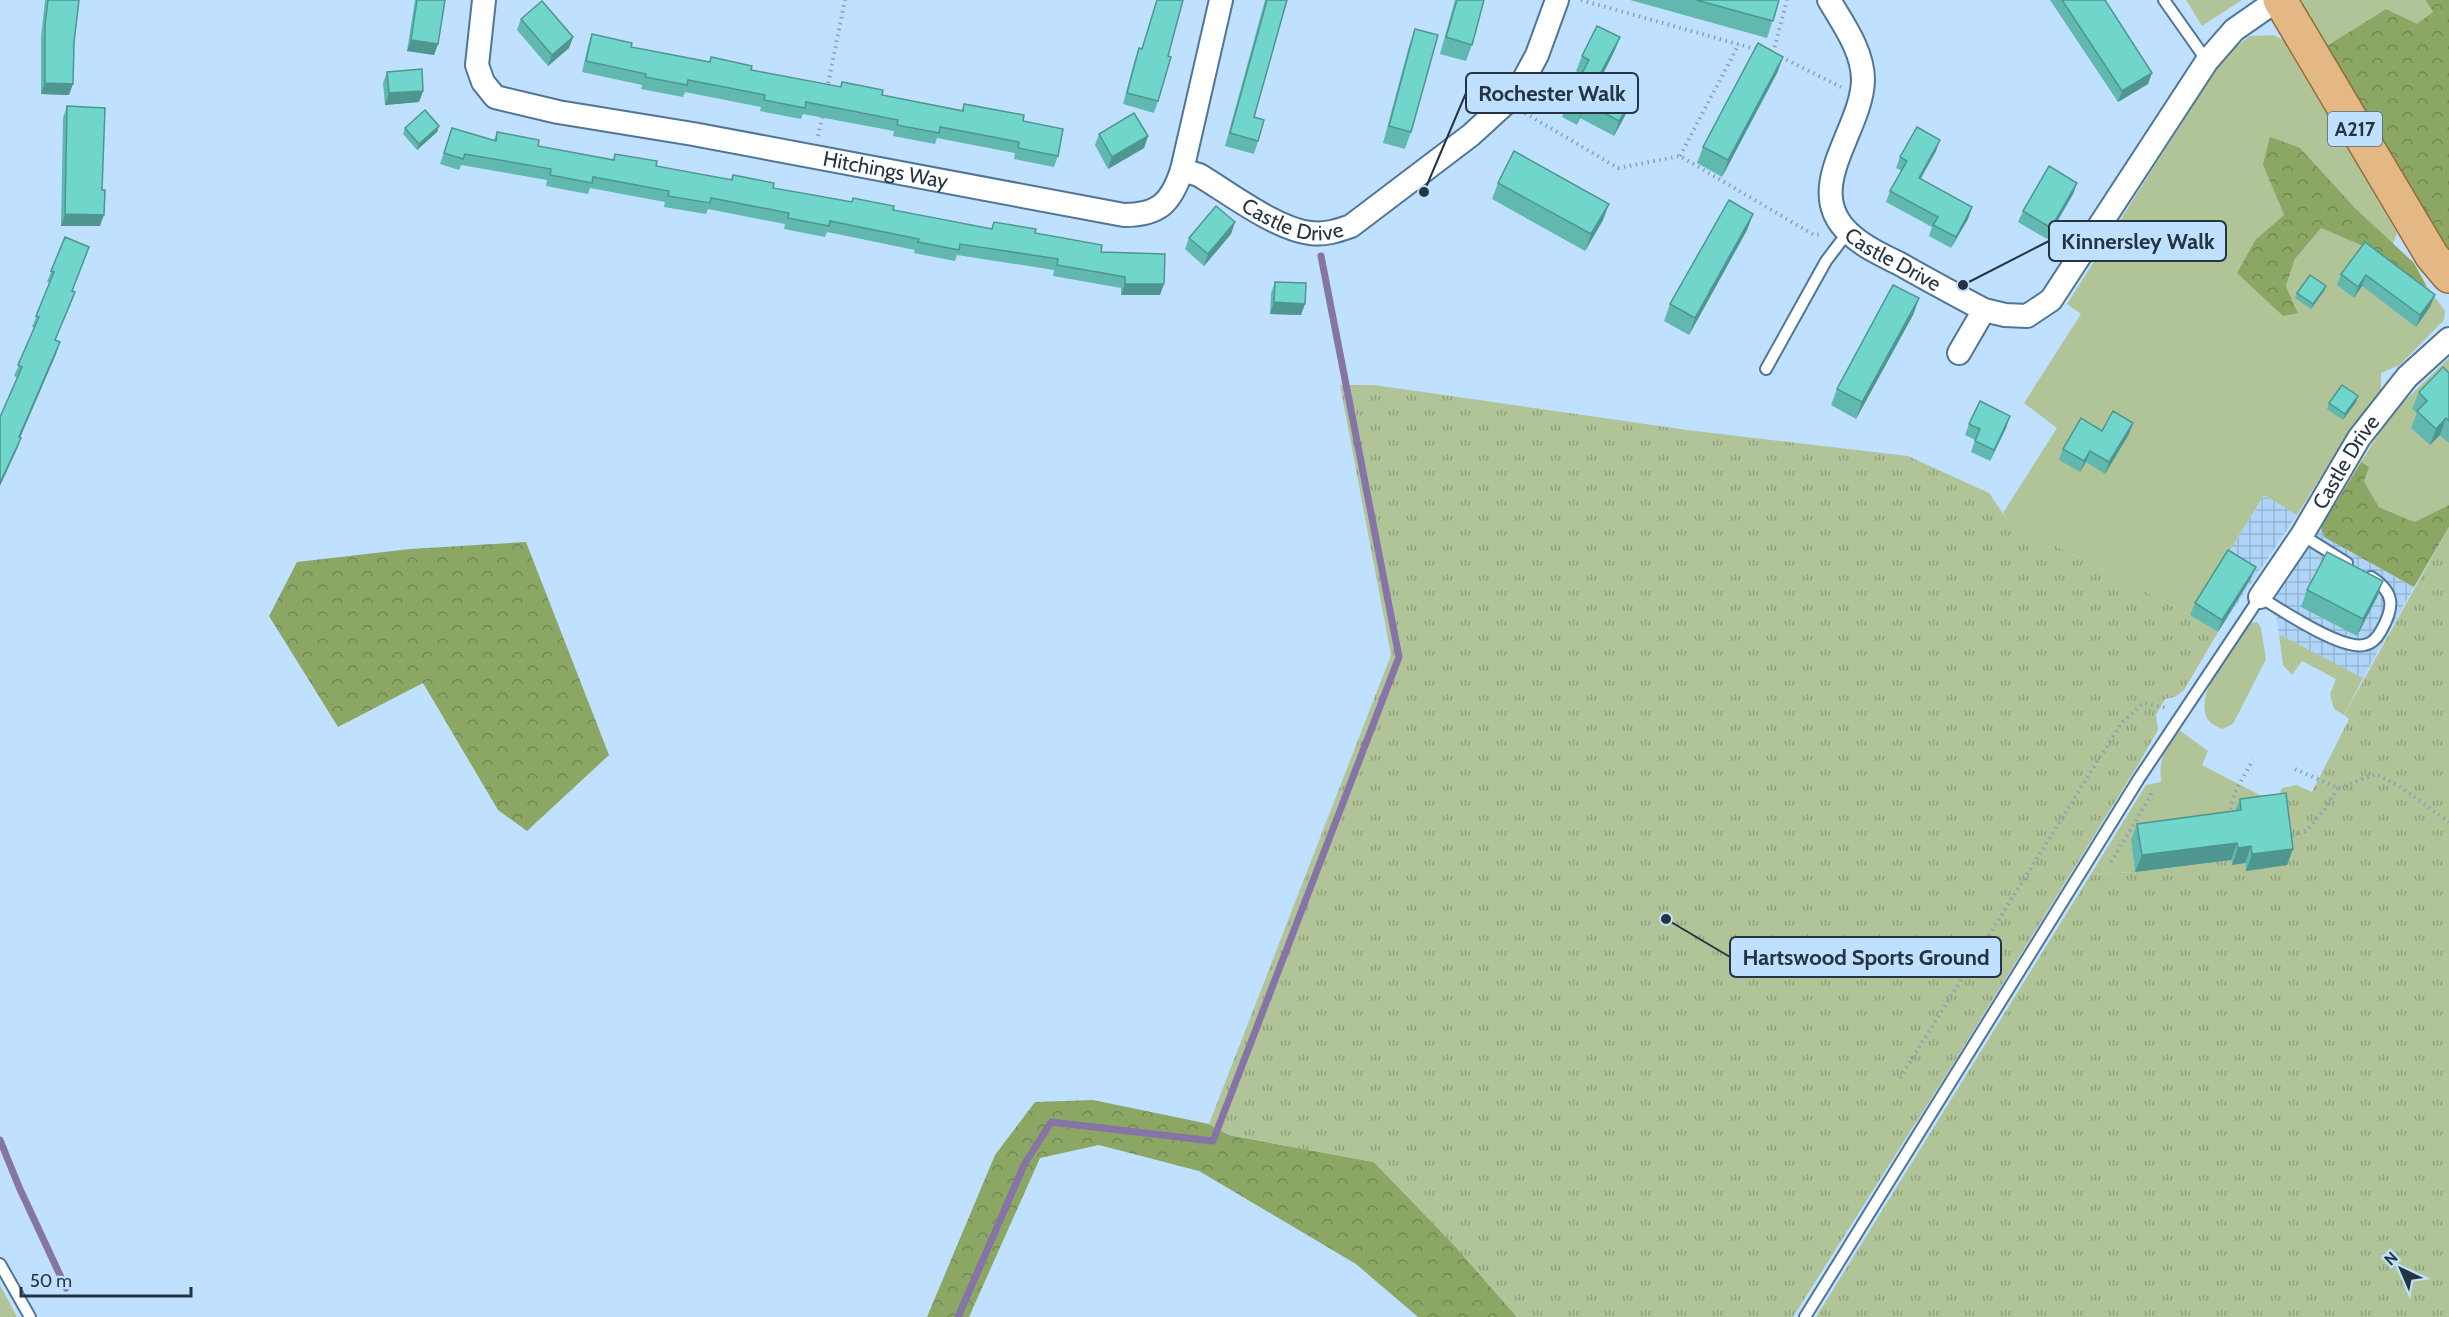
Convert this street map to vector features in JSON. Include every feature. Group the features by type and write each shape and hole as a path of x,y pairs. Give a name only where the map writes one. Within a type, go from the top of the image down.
{"main road":[{"name":"A217","path":"2279,0 2426,247 2449,276"}],"street":[{"name":"Hitchings Way","path":"484,0 477,65 483,82 495,97 558,112 693,134 1124,215 1143,215 1163,205 1175,190 1182,170 1221,0"},
{"name":"Castle Drive","path":"1182,170 1199,176 1290,229 1310,233 1330,233 1351,226 1471,135 1507,102 1522,83 1537,55 1557,0"},
{"name":"Castle Drive","path":"1829,0 1859,57 1863,79 1860,97 1829,186 1831,208 1838,221 1861,243 1984,310 2005,315 2026,316 2051,300 2207,62 2234,30 2279,0"},
{"path":"1959,353 1984,310"},
{"name":"Castle Drive","path":"2260,597 2302,536 2359,438 2407,377 2449,339"}],"lane":[{"path":"2164,0 2207,62"},
{"path":"1766,369 1826,261 1848,232"},
{"path":"1805,1317 2138,780 2260,597 2342,642 2364,646 2376,639 2391,614 2390,599 2378,582 2302,536"},
{"path":"0,1264 30,1317"}],"path":[{"path":"827,90 845,0"},
{"path":"1581,0 1761,50"},
{"path":"1787,0 1773,53 1860,97"},
{"path":"1680,156 1739,44"},
{"path":"1507,102 1618,168 1680,156 1814,235 1848,232"},
{"path":"814,158 823,113"},
{"path":"1900,1078 2122,722 2144,703 2163,706 2181,715"},
{"path":"2230,818 2230,808 2253,760"},
{"path":"2295,769 2338,788"},
{"path":"2284,838 2306,831 2325,810 2338,788 2376,774 2399,786 2449,822"}],"shaded area":[{"path":"2264,495 2297,515 2218,632 2190,615"},
{"path":"2321,527 2324,537 2414,587 2363,678 2279,634 2274,597"}],"green space":[{"path":"2186,0 2242,0 2202,26"},
{"path":"2301,0 2425,0 2433,12 2417,25 2386,9 2325,47"},
{"path":"2425,0 2449,0 2449,256 2325,47 2386,9 2417,24 2433,12"},
{"path":"2274,35 2288,43 2397,233 2393,244 2355,208 2263,165 2284,215 2256,239 2298,312 2286,286 2295,259 2321,228 2363,246 2416,293 2426,285 2445,311 2444,320 2400,365 2381,373 2381,390 2351,428 2297,515 2264,495 2190,615 2008,521 2003,513 2057,428 2024,403 2081,314 2067,304 2218,66 2233,49 2250,36"},
{"path":"2270,137 2300,148 2355,208 2414,263 2426,285 2417,293 2363,246 2321,228 2295,259 2286,286 2298,313 2283,316 2237,273 2256,239 2284,215 2263,165"},
{"path":"2449,358 2449,505 2414,522 2379,507 2364,481 2361,462 2392,413"},
{"path":"1340,385 1374,385 1687,430 1908,456 1989,493 2008,521 2190,615 2218,632 2184,690 2175,697 2165,699 2156,715 2158,730 2139,763 1793,1317 1517,1317 1454,1245 1374,1162 1229,1135 1209,1124 1391,655"},
{"path":"2361,462 2369,467 2364,481 2379,507 2414,522 2449,505 2449,527 2414,587 2324,537 2321,527"},
{"path":"2449,527 2449,1317 1816,1317 2091,874 2136,872 2231,860 2232,865 2245,863 2246,870 2282,788 2296,785 2312,792 2349,719 2344,715"},
{"path":"526,542 609,755 527,831 498,810 423,683 338,727 269,616 297,562 410,549"},
{"path":"2257,622 2261,628 2266,659 2233,724 2222,729 2210,722 2205,712 2205,700 2209,686 2247,623"},
{"path":"2279,634 2363,678 2344,715 2334,709 2330,694 2336,679 2302,661 2292,675 2283,665"},
{"path":"2179,730 2208,751 2202,765 2275,803 2131,841 2135,872 2091,874 2146,785 2161,782 2164,754"},
{"path":"1093,1100 1209,1124 1229,1135 1374,1162 1454,1245 1517,1317 1418,1317 1356,1264 1199,1171 1099,1145 1040,1158 969,1317 927,1317 995,1155 1035,1102"},
{"path":"0,1285 17,1317 0,1317"}],"building":[{"path":"48,0 79,0 74,42 73,84 45,83 45,25"},
{"path":"417,0 445,0 438,44 411,40"},
{"path":"1157,0 1183,0 1168,56 1171,57 1158,101 1127,93 1139,48 1142,49"},
{"path":"1267,0 1287,0 1254,117 1264,120 1258,141 1230,133"},
{"path":"1457,0 1484,0 1472,45 1446,37"},
{"path":"1696,0 1779,0 1773,21"},
{"path":"2062,0 2105,0 2152,73 2122,91"},
{"path":"542,1 573,37 552,55 521,19"},
{"path":"1597,26 1620,37 1599,76 1634,95 1619,121 1586,103 1582,110 1567,102 1589,60 1582,56"},
{"path":"1415,29 1438,35 1411,132 1389,126"},
{"path":"592,34 632,43 631,47 710,62 711,57 752,66 751,70 841,87 842,82 883,90 882,95 963,111 964,104 1024,115 1023,121 1063,129 1058,156 1018,148 1019,142 940,127 939,133 897,125 898,120 806,102 805,108 764,100 765,95 688,80 687,85 645,77 646,74 586,61"},
{"path":"1758,43 1783,57 1728,160 1703,147"},
{"path":"422,69 423,91 389,93 387,72"},
{"path":"67,106 105,108 102,190 105,190 104,215 65,214"},
{"path":"425,110 439,126 419,144 405,128"},
{"path":"1134,113 1148,136 1112,157 1099,134"},
{"path":"1917,127 1940,140 1919,178 1972,207 1956,237 1933,225 1938,217 1890,191 1907,161 1900,157"},
{"path":"452,128 496,141 497,132 539,140 538,146 614,160 615,154 657,161 656,166 732,180 733,175 774,183 773,188 852,202 853,198 894,206 893,210 992,229 994,222 1036,229 1035,233 1102,245 1101,252 1165,254 1164,284 1125,284 1125,277 1057,265 1058,259 960,244 959,250 918,242 919,239 830,221 829,226 788,218 789,213 711,198 710,203 668,196 669,191 593,177 592,183 550,175 551,169 465,154 463,159 444,153"},
{"path":"1514,151 1609,204 1591,234 1498,183"},
{"path":"2049,166 2077,183 2051,228 2023,211"},
{"path":"1729,200 1753,214 1695,318 1670,304"},
{"path":"1216,206 1235,222 1208,254 1189,238"},
{"path":"65,237 89,247 72,291 75,292 55,340 60,342 0,483 0,417 22,367 18,365 39,317 36,316"},
{"path":"2365,242 2435,295 2420,315 2366,275 2358,287 2341,274"},
{"path":"2310,275 2326,286 2313,304 2297,293"},
{"path":"1275,282 1306,283 1305,304 1274,302"},
{"path":"1893,285 1919,298 1862,402 1837,389"},
{"path":"2443,367 2449,373 2449,421 2446,418 2436,429 2417,411 2427,401 2419,392"},
{"path":"2342,385 2358,396 2345,414 2329,403"},
{"path":"1980,401 2010,416 1994,450 1975,441 1980,429 1969,424"},
{"path":"2113,411 2133,423 2109,462 2090,451 2084,461 2063,449 2081,418 2102,431"},
{"path":"2228,550 2256,567 2222,620 2195,603"},
{"path":"2327,552 2383,581 2363,619 2307,590"},
{"path":"2286,793 2293,849 2252,854 2251,846 2238,848 2237,843 2142,855 2137,824 2241,810 2240,799"}],"waterway":[{"path":"958,1317 1024,1165 1051,1122 1213,1141 1399,657 1321,256"},
{"path":"0,1140 66,1288"}],"place":[{"name":"Rochester Walk","path":"1424,192"},
{"name":"Kinnersley Walk","path":"1963,285"},
{"name":"Hartswood Sports Ground","path":"1666,919"}]}
